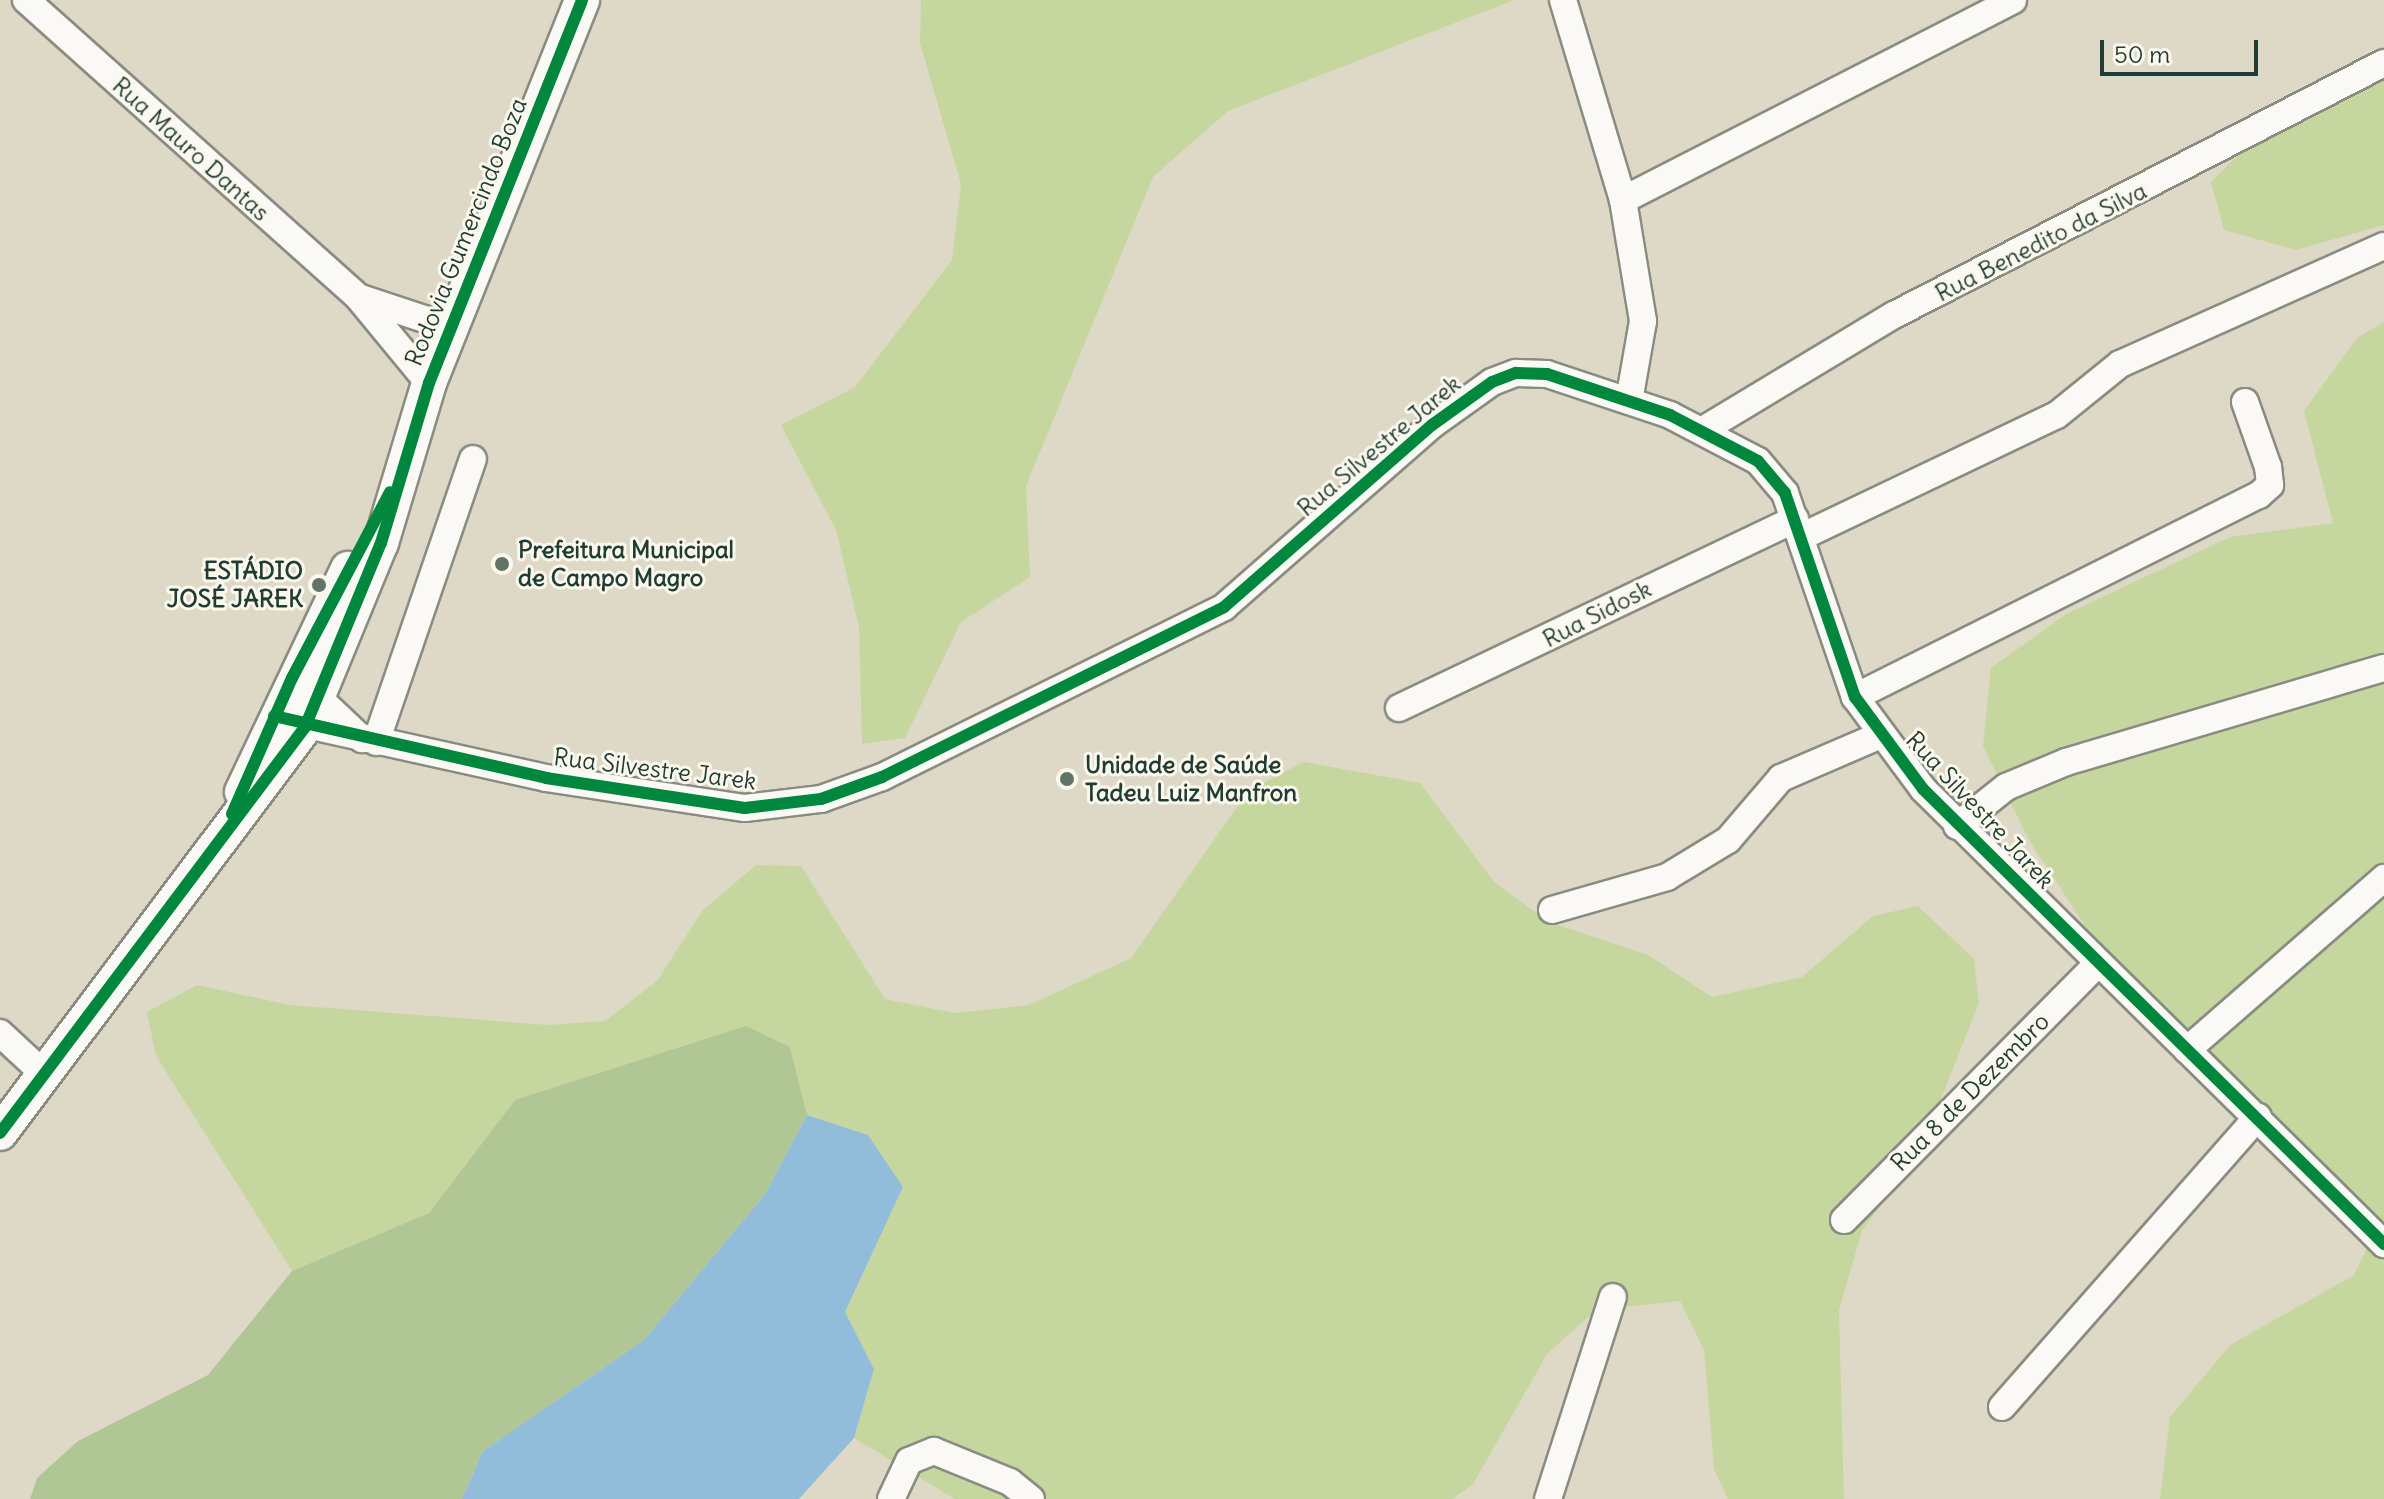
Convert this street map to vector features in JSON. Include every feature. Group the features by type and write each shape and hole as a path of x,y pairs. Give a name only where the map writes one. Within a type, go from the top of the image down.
{"main road":[{"name":"Rodovia Gumercindo Boza","path":"0,1133 226,828 289,721 321,695 381,543 429,383 582,0"},
{"name":"Rodovia Gumercindo Boza","path":"289,721 292,678 397,482"}],"street":[{"name":"Rua Mauro Dantas","path":"26,0 358,297 429,383"},
{"path":"1623,200 2013,0"},
{"path":"1565,1 1623,200 1643,321 1629,401"},
{"name":"Rua Benedito da Silva","path":"1703,430 1894,315 2384,63"},
{"name":"Rua Sidosk","path":"1399,708 2057,415 2120,364 2384,246"},
{"name":"Rua Mauro Dantas","path":"358,297 451,328"},
{"name":"Rua Silvestre Jarek","path":"289,721 369,740 745,808 821,799 882,777 1224,607 1432,425 1492,382 1516,373 1547,374 1703,430 1758,461 1785,493 1855,697 1881,735 1957,826 2258,1117 2384,1244"},
{"path":"1855,697 2259,495 2270,485 2268,467 2245,402"},
{"path":"292,678 321,695 369,740 473,459"},
{"path":"1957,826 2006,787 2066,762 2384,668"},
{"path":"1552,910 1667,877 1728,840 1781,778 1881,735"},
{"path":"2187,1050 2384,878"},
{"name":"Rua 8 de Dezembro","path":"1844,1220 2097,964"},
{"path":"0,1033 43,1073"},
{"path":"2002,1407 2258,1117"},
{"path":"1548,1499 1613,1297"},
{"path":"891,1499 909,1461 934,1451 1010,1482 1031,1499"}],"green space":[{"path":"921,0 1514,0 1228,111 1153,177 1026,486 1030,577 961,622 905,738 862,744 859,627 836,530 781,425 855,387 952,260 961,184 920,43"},
{"path":"2384,78 2384,225 2296,250 2224,230 2211,182 2242,151"},
{"path":"2384,322 2384,1499 2160,1499 2170,1417 2230,1345 2354,1275 2371,1239 2117,974 2030,842 1983,746 1991,668 2066,614 2230,537 2333,523 2304,411 2357,338"},
{"path":"1304,762 1420,783 1494,882 1549,922 1648,955 1712,997 1802,977 1873,916 1918,906 1974,959 1979,1003 1921,1149 1862,1231 1839,1310 1844,1499 1728,1499 1714,1469 1704,1350 1680,1301 1596,1310 1547,1354 1473,1484 1452,1499 955,1499 854,1438 874,1369 845,1312 903,1187 868,1135 807,1115 790,1047 515,1100 429,1213 292,1271 156,1056 147,1012 197,985 290,1005 548,1025 605,1021 657,981 703,910 756,865 801,866 885,999 955,1013 1029,1005 1131,958 1249,790"},
{"path":"746,1026 790,1047 807,1115 765,1194 644,1340 483,1451 462,1499 30,1499 37,1478 78,1441 208,1375 292,1271 429,1213 515,1100"}],"water":[{"path":"807,1115 868,1135 903,1187 845,1312 874,1369 854,1438 799,1499 462,1499 483,1451 644,1340 765,1194"}],"cycle path":[{"path":"0,1133 305,727 381,543 429,383 582,0"},
{"path":"274,716 546,778 745,808 821,799 882,777 1224,607 1432,425 1492,382 1516,373 1547,374 1670,415 1758,461 1785,493 1855,697 1923,789 2384,1244"},
{"path":"232,814 292,678 390,492"}],"place":[{"name":"Prefeitura Municipal de Campo Magro","path":"502,564"},
{"name":"ESTÁDIO JOSÉ JAREK","path":"319,585"},
{"name":"Unidade de Saúde Tadeu Luiz Manfron","path":"1067,779"}]}
